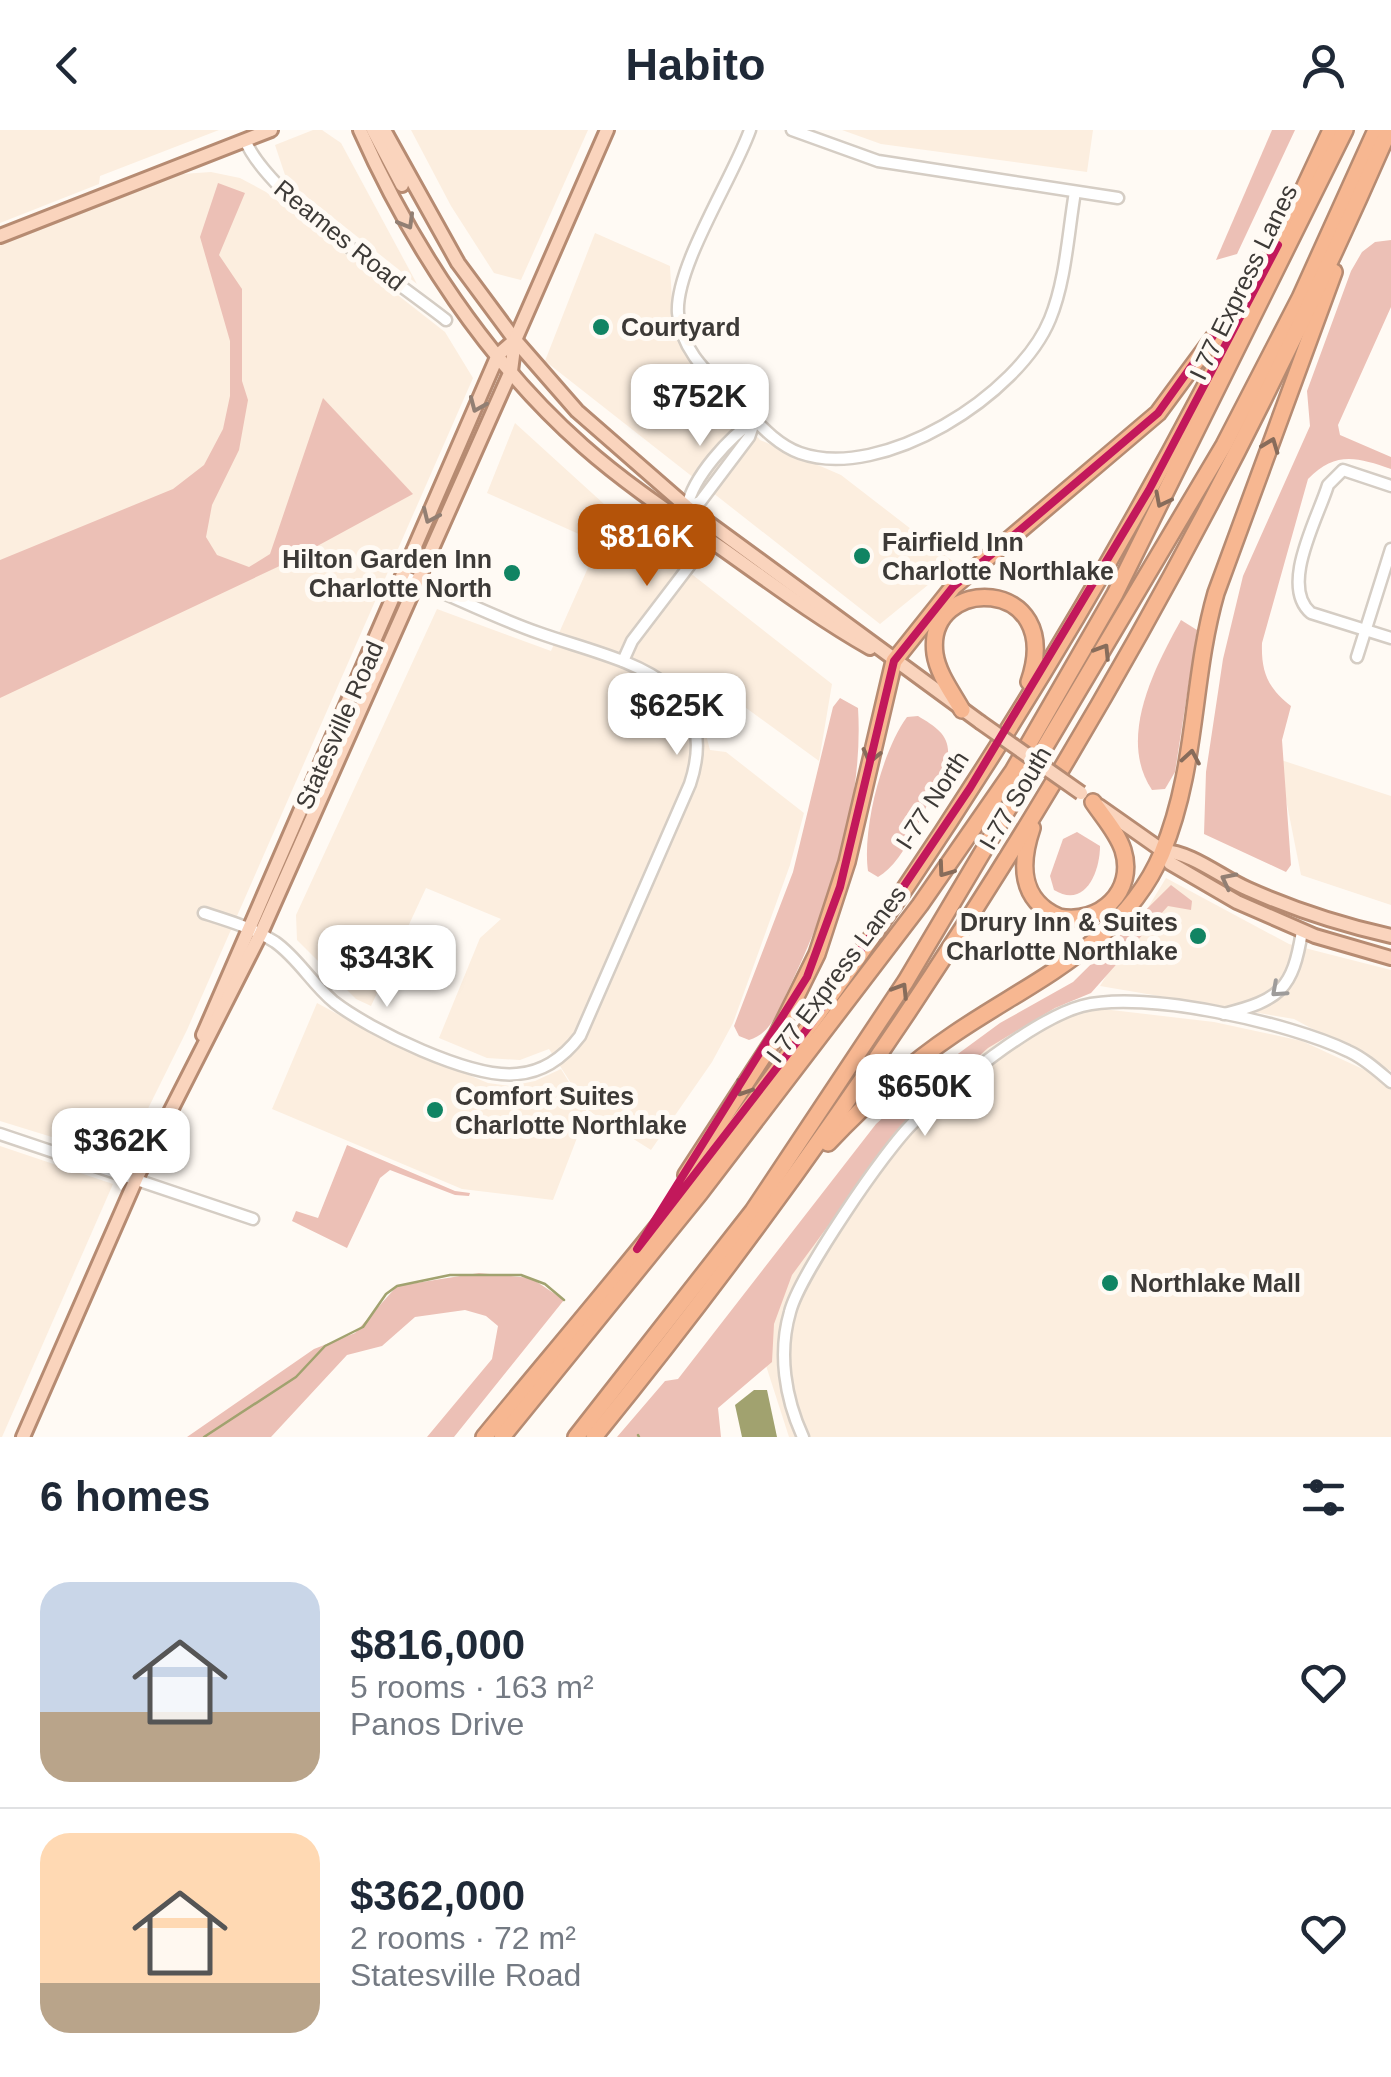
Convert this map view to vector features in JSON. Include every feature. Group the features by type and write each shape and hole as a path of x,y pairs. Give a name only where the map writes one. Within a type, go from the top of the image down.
{"highway":[{"name":"I-77 North","path":"484,1437 721,1146 842,979 1020,709 1150,490 1278,244 1332,130"},
{"name":"I 77 Express Lanes","path":"502,1437 734,1148 920,905 1013,771 1115,594 1345,130"},
{"path":"576,1437 753,1211 906,981 1224,445 1300,298 1376,130"},
{"name":"I-77 South","path":"594,1437 797,1175 922,991 1041,804 1194,535 1389,130"},
{"path":"797,1175 918,1060 1102,935 1134,900 1163,851 1190,764 1205,640 1216,593 1320,317 1356,204"},
{"path":"638,1249 764,1057 807,977 843,875 894,662 952,588 1158,413 1210,348 1278,244"},
{"path":"962,710 938,665 935,641 951,609 983,596 1014,604 1033,628 1036,658 1020,709"},
{"path":"1041,804 1024,859 1026,882 1047,911 1072,919 1106,908 1121,890 1125,874 1120,843 1087,797"}],"main road":[{"path":"0,236 271,130"},
{"path":"360,130 424,251 498,356 583,446 835,628 894,662 1087,797 1163,851 1170,863 1302,931 1388,959"},
{"path":"374,130 402,184 515,340 588,421 687,507 843,618 894,662"},
{"path":"384,130 442,239"},
{"name":"Statesville Road","path":"23,1437 138,1177 375,683 511,372 515,340 608,130"},
{"name":"Statesville Road","path":"256,931 498,356 515,340"},
{"path":"375,683 384,638 380,632"},
{"path":"368,698 362,692 369,660"},
{"path":"1163,851 1178,851 1243,887 1295,908 1391,936"}],"street":[{"path":"750,130 681,286 678,315 690,352 756,420 796,452 844,458 896,446 987,399 1029,356 1050,320 1075,192"},
{"path":"792,130 878,161 1118,198"},
{"name":"Reames Road","path":"246,140 258,164 282,191 446,320"},
{"path":"687,507 690,494 740,430 756,420"},
{"path":"1391,486 1343,470 1328,484 1299,575 1298,597 1311,613 1391,638"},
{"path":"623,661 632,641 709,540"},
{"path":"1357,657 1391,550"},
{"path":"204,913 256,931 297,961 332,1000 358,1018 471,1067 515,1075 548,1065 568,1052 598,1000 690,784 698,754 695,726 679,695 647,669 538,633 403,576"},
{"path":"1218,1015 1258,1005 1281,990 1295,970 1302,931"},
{"path":"803,1437 790,1408 783,1345 792,1305 819,1253 912,1123 1021,1037 1072,1009 1146,1002 1305,1033 1352,1052 1391,1082"},
{"path":"0,1134 138,1177 252,1219"}],"highlighted area":[{"path":"1278,245 1149,490 970,788 813,1021 637,1249 807,977 840,887 894,661 953,587 1158,413"}],"shaded area":[{"path":"0,130 219,130 100,176 99,184 0,223"},
{"path":"322,130 341,143 417,284 287,181 275,145"},
{"path":"411,130 588,130 521,280 494,273 451,206"},
{"path":"842,130 1093,130 1087,172 881,144"},
{"path":"1272,130 1295,130 1237,254 1216,260"},
{"path":"211,172 240,178 266,192 445,332 473,378 187,1030 123,1156 0,1121 0,245 182,174"},
{"path":"218,183 245,193 219,255 242,289 242,381 248,400 239,450 212,505 206,537 217,555 249,567 270,554 323,398 413,494 286,563 0,698 0,560 173,489 204,465 223,429 230,396 230,341 200,237"},
{"path":"595,233 670,266 674,336 760,440 841,475 955,563 880,624 545,361"},
{"path":"1391,240 1391,307 1338,425 1340,435 1391,457 1391,469 1337,460 1308,479 1262,643 1267,679 1291,706 1282,740 1291,865 1286,872 1204,834 1206,772 1223,659 1243,576 1310,426 1307,391 1351,271 1362,252 1375,242"},
{"path":"515,423 615,514 832,684 819,761 742,705 702,719 710,750 726,752 804,813 790,865 733,1023 712,1062 651,1150 589,1111 549,1049 520,1060 487,1058 439,1038 480,938 501,919 426,888 371,1006 356,999 297,940 296,915 437,609 551,651 599,543 487,493"},
{"path":"1181,620 1197,630 1175,772 1165,789 1152,790 1142,770 1139,726 1151,681"},
{"path":"840,698 858,708 856,779 841,851 818,921 779,1010 764,1032 749,1040 739,1036 734,1026 793,872 833,707"},
{"path":"918,716 944,737 948,757 909,840 889,869 878,877 868,871 867,854 876,791 898,732 907,717"},
{"path":"1278,759 1391,796 1391,905 1301,875"},
{"path":"1077,832 1100,846 1097,867 1089,885 1074,895 1065,895 1054,890 1050,876 1063,839"},
{"path":"1166,878 1289,944 1391,970 1391,1071 1294,1019 1100,986"},
{"path":"1171,885 1192,901 1191,910 1168,906 1091,993 1055,1008 988,1048 903,1124 792,1275 774,1324 772,1362 718,1408 721,1437 617,1437 665,1381 678,1379 876,1124 936,1070 1000,1023 1073,982"},
{"path":"1043,1002 1214,1022 1302,1041 1391,1082 1391,1437 789,1437 751,1319 903,1114"},
{"path":"317,1003 391,1043 488,1083 510,1086 535,1081 561,1069 587,1112 553,1200 462,1189 272,1109"},
{"path":"347,1145 455,1191 470,1193 469,1196 455,1195 390,1170 380,1178 347,1248 292,1221 296,1211 318,1218"},
{"path":"0,1146 113,1184 2,1437 0,1437"},
{"path":"479,1273 531,1278 564,1300 454,1437 427,1437 492,1359 498,1326 486,1316 465,1310 415,1317 382,1346 347,1355 271,1437 187,1437 314,1349 355,1333 397,1286"},
{"path":"754,1390 767,1390 777,1437 742,1437 735,1405"}],"waterway":[{"path":"204,1437 296,1377 325,1346 363,1327 386,1294 397,1286 450,1275 521,1275 545,1284 564,1300"}],"place":[{"name":"Courtyard","path":"601,327"},
{"name":"Fairfield Inn Charlotte Northlake","path":"862,556"},
{"name":"Hilton Garden Inn Charlotte North","path":"512,573"},
{"name":"Drury Inn & Suites Charlotte Northlake","path":"1198,936"},
{"name":"Comfort Suites Charlotte Northlake","path":"435,1110"},
{"name":"Northlake Mall","path":"1110,1283"}]}
